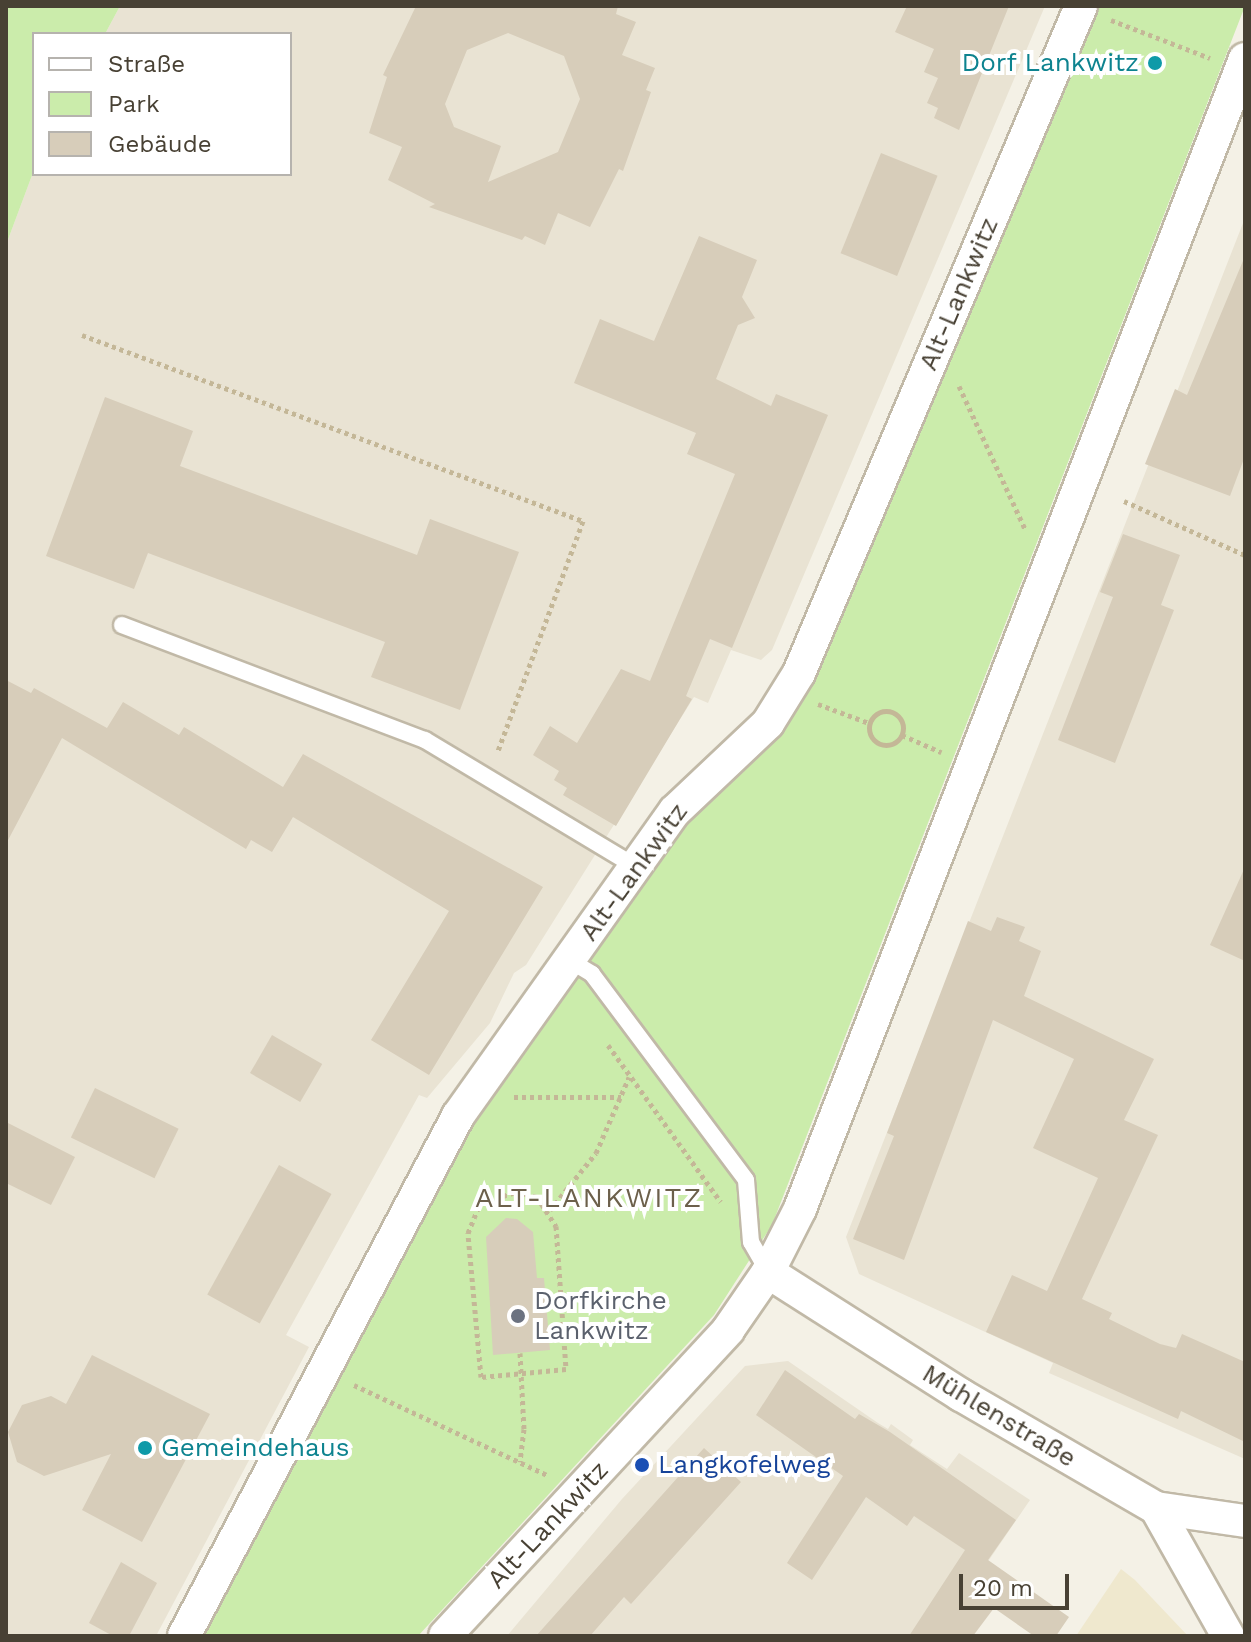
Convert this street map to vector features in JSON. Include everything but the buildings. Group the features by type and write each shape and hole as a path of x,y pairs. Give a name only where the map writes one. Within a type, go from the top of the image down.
{"street":[{"name":"Alt-Lankwitz","path":"184,1636 435,1154 675,811 768,723 799,673 1092,12"},
{"name":"Alt-Lankwitz","path":"445,1636 728,1330 768,1272 823,1151 1245,59"},
{"name":"Mühlenstraße","path":"768,1272 961,1395 1156,1508 1245,1521"},
{"path":"1156,1508 1228,1636"}],"lane":[{"path":"122,625 425,740 636,867"},
{"path":"569,960 592,974 746,1180 751,1242 768,1272"}],"path":[{"path":"1092,12 1211,59"},
{"path":"82,335 583,521 488,777"},
{"path":"955,378 1027,533"},
{"path":"1124,501 1245,555"},
{"path":"815,703 869,723"},
{"path":"869,723 889,711 901,719 902,735"},
{"path":"869,723 871,737 883,745 902,735"},
{"path":"902,735 942,752"},
{"path":"606,1042 728,1213"},
{"path":"550,1210 596,1153 629,1077"},
{"path":"500,1097 621,1097"},
{"path":"495,1195 537,1197 550,1210 556,1226 566,1369 522,1373 481,1377 468,1233 480,1203 495,1195"},
{"path":"520,1353 520,1462"},
{"path":"324,1371 580,1491"}],"shaded area":[{"path":"120,6 1045,6 772,650 761,660 731,650 708,703 694,697 526,965 514,973 490,1023 427,1098 419,1095 286,1335 309,1347 156,1636 6,1636 6,245 32,175 292,176 292,32 106,32"},
{"path":"1245,218 1245,1459 1049,1373 1053,1363 859,1274 846,1237"},
{"path":"788,1361 878,1423 888,1429 891,1424 913,1440 910,1445 947,1469 959,1453 1030,1500 937,1636 507,1636 622,1499 745,1366"},
{"path":"1121,1569 1135,1580 1188,1636 1076,1636"}],"green space":[{"path":"6,6 120,6 106,32 32,32 32,175 6,245"},
{"path":"1098,6 1245,6 772,1225 714,1315 418,1636 199,1636 453,1153 692,816 773,740 815,677"}],"place":[{"name":"Dorf Lankwitz","path":"1155,63"},
{"name":"Dorfkirche Lankwitz","path":"518,1316"},
{"name":"Gemeindehaus","path":"145,1448"},
{"name":"Langkofelweg","path":"642,1465"}],"district":[{"name":"ALT-LANKWITZ","path":"589,1198"}]}
